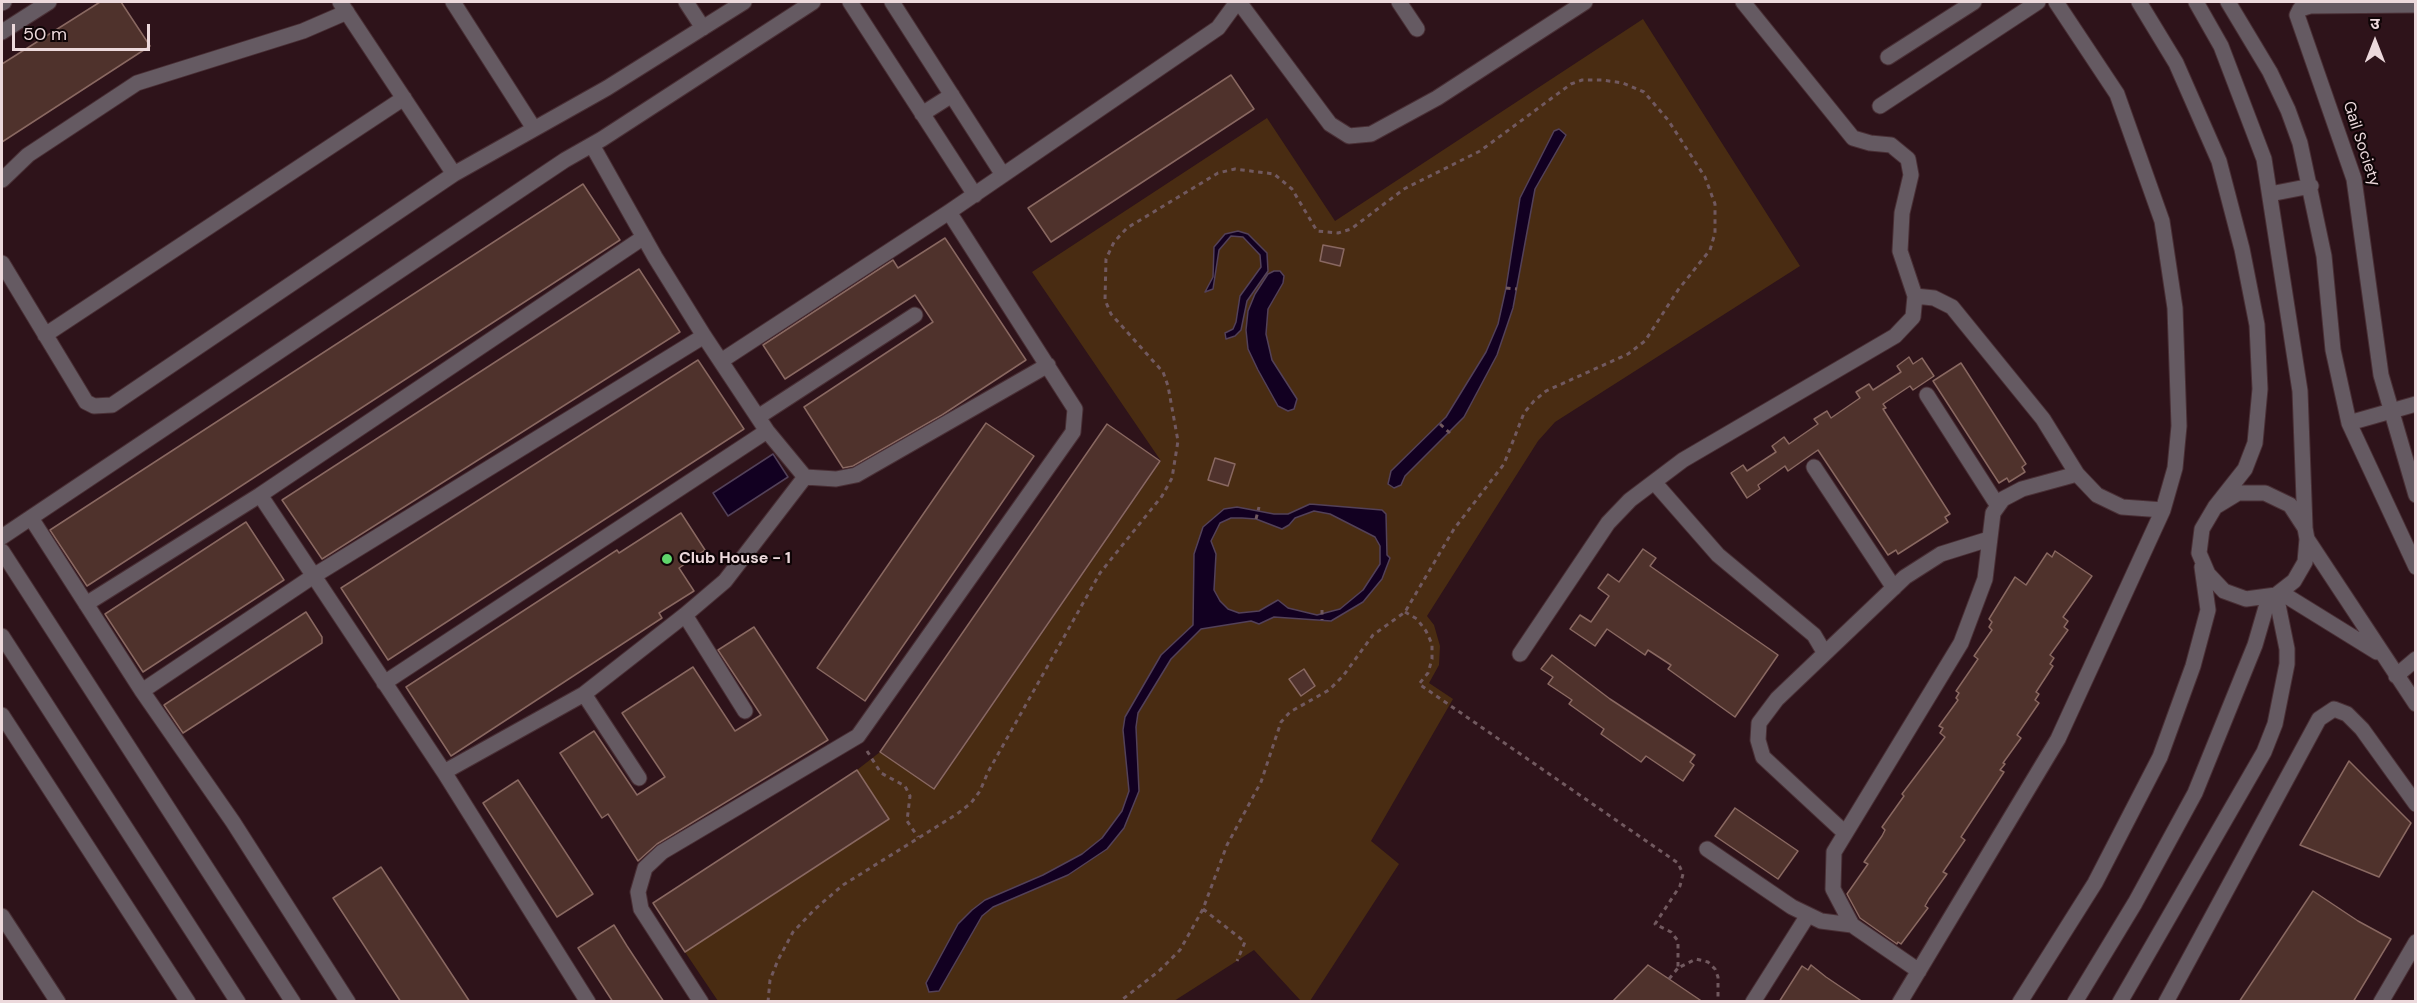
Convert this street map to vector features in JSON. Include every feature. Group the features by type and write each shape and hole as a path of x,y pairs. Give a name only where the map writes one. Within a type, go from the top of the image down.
{"street":[{"path":"2,32 49,2"},
{"path":"453,2 533,128"},
{"path":"686,2 703,28"},
{"path":"2,263 86,402 94,406 112,405 454,174 607,88 744,2"},
{"path":"2,537 565,160 592,145 813,2"},
{"path":"850,2 975,195"},
{"path":"892,2 1003,175"},
{"path":"721,361 975,195 1218,28 1238,2 1330,124 1349,136 1371,134 1437,98 1585,2"},
{"path":"1399,2 1416,28"},
{"path":"1520,654 1608,523 1654,482 1683,460 1895,336 1913,317 1915,297 1900,251 1902,213 1911,175 1908,159 1891,146 1853,138 1743,2"},
{"path":"1888,57 1974,2"},
{"path":"1880,106 2038,2"},
{"path":"1900,1002 2058,739 2163,510 2175,468 2179,426 2175,308 2162,221 2117,94 2056,2"},
{"path":"2020,1002 2095,883 2160,757 2193,666 2208,609 2199,553 2202,528 2215,507 2245,469 2255,443 2260,389 2257,325 2242,249 2219,161 2176,63 2139,2"},
{"path":"2196,2 2221,46 2264,159 2300,391 2306,534 2305,562 2294,582 2275,595 2246,599 2224,591 2208,574 2199,553"},
{"path":"2228,2 2270,72 2288,110 2311,186 2324,256 2333,350 2349,423 2415,567"},
{"name":"Gail Society","path":"2415,5 2310,6 2300,9 2297,15 2298,24 2316,66 2355,179 2378,357 2415,495"},
{"path":"2,180 43,144 137,83 303,31 343,7 454,174"},
{"path":"922,114 952,95"},
{"path":"45,335 404,98"},
{"path":"592,145 704,336 767,431 805,477 836,479 856,475 1048,365"},
{"path":"2270,194 2311,186"},
{"path":"700,1002 641,909 638,892 645,868 662,852 858,736 1073,432 1075,409 949,212"},
{"path":"86,604 260,495 644,237"},
{"path":"1915,297 1934,298 1952,307 2043,419 2077,474 2097,495 2122,507 2163,510"},
{"path":"758,417 915,315"},
{"path":"142,691 315,575 704,336"},
{"path":"1927,395 1998,506"},
{"path":"2349,423 2415,404"},
{"path":"384,683 767,431"},
{"path":"1814,467 1894,588"},
{"path":"1852,925 1833,889 1834,852 1961,643 1984,579 1993,513 2003,499 2022,489 2077,474"},
{"path":"444,772 584,694 685,615 725,581 805,477"},
{"path":"1654,482 1718,555 1814,635 1824,652"},
{"path":"2215,507 2238,494 2265,493 2290,505 2382,656 2415,704"},
{"path":"260,495 444,772 588,1002"},
{"path":"31,518 142,691 233,822 348,1002"},
{"path":"1845,833 1763,757 1758,740 1759,723 1777,699 1824,652 1894,588 1941,554 1989,539"},
{"path":"2,551 293,1002"},
{"path":"2275,595 2382,656"},
{"path":"2075,1002 2135,903 2195,792 2275,595"},
{"path":"2120,1002 2264,752 2275,724 2287,664 2287,649 2275,595"},
{"path":"685,615 745,711"},
{"path":"2,636 238,1002"},
{"path":"2396,676 2415,659"},
{"path":"584,694 639,778"},
{"path":"2166,1002 2319,718 2334,709 2347,714 2362,729 2415,804"},
{"path":"2,715 188,1002"},
{"path":"1707,849 1792,907 1821,921 1852,925 1919,971"},
{"path":"1753,1002 1808,915"},
{"path":"2,916 58,1002"},
{"path":"2380,1002 2415,942"}],"path":[{"path":"768,1002 770,980 793,932 843,885 971,803 980,791 988,771 1100,573 1162,496 1172,478 1178,441 1168,386 1162,372 1111,314 1105,300 1106,259 1114,242 1127,228 1218,172 1235,169 1274,174 1292,189 1317,231 1338,233 1351,229 1404,189 1480,151 1571,84 1582,80 1602,80 1623,83 1644,92 1668,120 1705,177 1715,204 1715,232 1710,250 1677,290 1645,341 1628,354 1546,391 1534,401 1524,413 1504,464 1454,529 1405,612 1373,635 1343,676 1329,690 1290,712 1281,722 1261,782 1227,846 1203,909 1180,950 1159,971 1119,1002"},
{"path":"1506,288 1517,290"},
{"path":"1440,424 1450,433"},
{"path":"1256,519 1259,507"},
{"path":"1322,610 1322,620"},
{"path":"1405,612 1417,619 1426,630 1432,644 1432,659 1428,673 1419,684 1678,863 1683,874 1680,886 1655,924 1671,932 1677,941 1677,968"},
{"path":"858,736 881,773 905,786 910,796 908,821 919,838"},
{"path":"1203,909 1245,942 1237,961"},
{"path":"1669,979 1677,968 1696,959 1708,962 1715,969 1718,977 1718,1002"}],"shaded area":[{"path":"1643,19 1800,266 1555,422 1538,441 1427,616 1434,625 1440,646 1439,665 1429,683 1453,699 1371,841 1399,864 1310,1001 1301,1001 1254,950 1174,1001 718,1001 685,952 889,819 857,770 880,752 935,789 1161,461 1032,272 1267,118 1335,221"},
{"path":"1559,129 1566,135 1535,189 1513,308 1497,355 1464,417 1405,476 1401,485 1394,488 1388,484 1391,471 1446,417 1486,352 1498,324 1506,288 1520,198 1554,131"},
{"path":"1238,231 1248,234 1267,253 1268,271 1247,301 1241,330 1235,336 1226,339 1225,333 1233,329 1236,322 1240,296 1261,267 1260,255 1243,237 1231,236 1219,250 1213,289 1205,292 1213,277 1214,247 1225,234"},
{"path":"1280,271 1284,276 1283,283 1268,309 1266,334 1272,360 1297,399 1294,409 1288,411 1278,406 1258,370 1248,349 1246,330 1248,311 1255,294 1268,274"},
{"path":"773,454 788,477 728,516 713,493"},
{"path":"1310,504 1382,510 1386,514 1387,555 1390,558 1382,579 1363,602 1331,621 1274,617 1259,624 1251,621 1201,629 1171,659 1138,713 1136,727 1139,791 1124,828 1107,849 1068,875 993,907 982,916 939,991 929,992 926,983 958,924 972,910 985,900 1043,875 1082,854 1102,838 1122,811 1129,791 1123,730 1125,717 1161,655 1193,625 1194,554 1203,527 1224,509 1237,507 1274,514 1288,514","holes":["1314,511 1330,514 1375,537 1380,546 1380,564 1363,590 1340,609 1317,615 1288,608 1278,600 1259,611 1239,613 1228,609 1220,601 1214,590 1216,554 1211,541 1220,523 1231,518 1256,519 1282,529 1295,518"]}],"building":[{"path":"100,2 121,2 150,46 2,142 2,64"},
{"path":"1231,75 1254,109 1051,242 1028,208"},
{"path":"583,184 620,240 87,586 50,530"},
{"path":"945,238 1026,360 942,415 853,466 843,468 804,407 933,322 915,295 785,379 763,345 893,260 898,268"},
{"path":"1323,245 1344,249 1340,266 1320,261"},
{"path":"639,269 680,332 322,559 282,500"},
{"path":"1909,357 1913,364 1922,358 1934,376 1913,390 1910,386 1883,404 1886,408 1883,409 1950,514 1945,517 1948,522 1898,554 1896,550 1888,555 1818,450 1788,471 1785,466 1758,485 1760,489 1747,498 1731,473 1743,465 1747,471 1776,452 1772,446 1784,437 1789,444 1818,424 1814,419 1827,411 1831,418 1860,398 1856,392 1869,384 1873,390 1901,372 1897,366"},
{"path":"698,360 744,429 388,660 341,588"},
{"path":"1961,363 2026,464 2022,467 2025,472 2009,482 2007,478 1999,483 1933,381"},
{"path":"986,423 1034,456 865,701 817,668"},
{"path":"1107,424 1160,461 934,789 880,752"},
{"path":"1215,458 1235,464 1228,486 1208,480"},
{"path":"681,513 705,550 679,568 694,591 659,613 662,618 451,756 406,687 617,550 619,553"},
{"path":"246,522 284,580 143,672 105,614"},
{"path":"1643,549 1656,558 1650,566 1778,655 1735,717 1668,669 1671,665 1648,650 1645,655 1607,629 1595,646 1570,629 1580,615 1591,622 1609,596 1598,588 1608,574 1619,582"},
{"path":"2055,551 2092,576 2063,617 2068,621 2064,627 2068,630 2050,655 2054,658 2050,664 2053,666 2036,692 2039,694 2035,700 2039,703 2017,735 2021,738 2003,763 2005,764 2000,770 2004,772 1961,837 1965,840 1943,872 1947,874 1925,906 1928,908 1901,944 1898,942 1897,944 1860,918 1847,894 1868,864 1864,862 1882,836 1885,830 1882,827 1904,796 1902,794 1945,737 1940,733 1943,728 1939,726 1958,700 1956,698 1959,693 1956,691 1978,659 1974,656 1992,630 1989,627 1992,622 1989,619 2015,577 2026,585 2047,553 2052,557"},
{"path":"306,612 322,637 322,643 183,733 164,705"},
{"path":"754,627 828,740 657,844 638,861 608,814 602,818 560,753 594,731 637,795 665,777 622,713 693,667 735,731 761,715 718,650"},
{"path":"1552,655 1610,699 1695,755 1690,762 1694,765 1683,781 1646,756 1641,762 1601,734 1604,729 1569,704 1572,700 1548,684 1553,677 1541,669"},
{"path":"1304,669 1315,686 1301,696 1289,679"},
{"path":"2349,761 2411,823 2379,877 2300,845"},
{"path":"857,770 889,819 685,952 653,903"},
{"path":"518,780 593,894 557,917 483,803"},
{"path":"1735,808 1798,851 1778,879 1715,836"},
{"path":"381,867 470,1002 401,1002 333,898"},
{"path":"2313,891 2358,921 2391,939 2353,1002 2239,1002"},
{"path":"614,925 664,1002 613,1002 578,948"},
{"path":"1648,965 1669,979 1703,1002 1612,1002"},
{"path":"1811,965 1863,1002 1779,1002 1802,966 1808,970"}],"place":[{"name":"Club House - 1","path":"667,559"}]}
